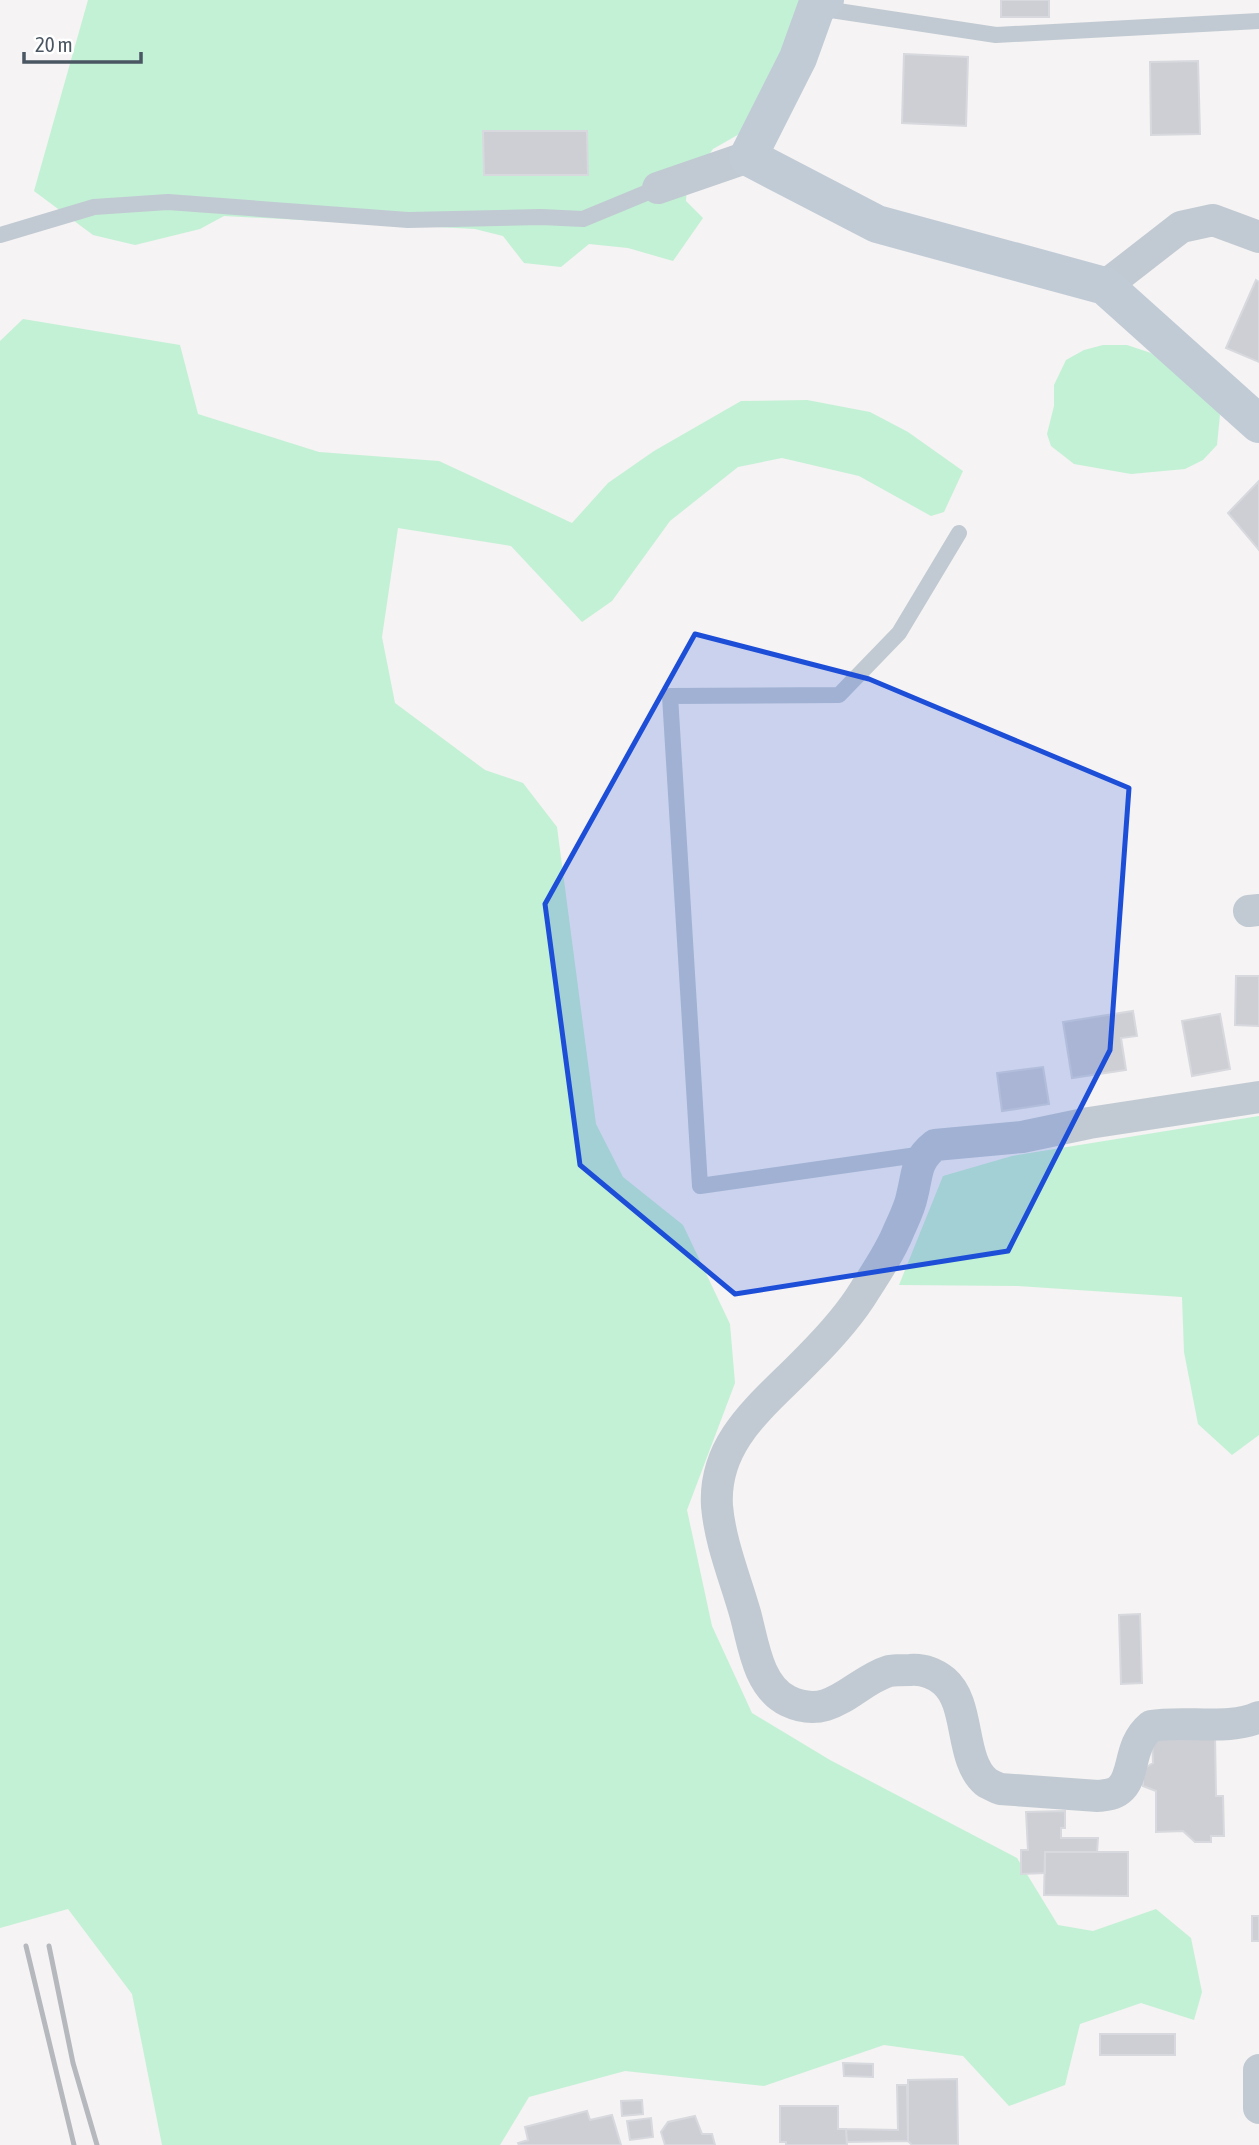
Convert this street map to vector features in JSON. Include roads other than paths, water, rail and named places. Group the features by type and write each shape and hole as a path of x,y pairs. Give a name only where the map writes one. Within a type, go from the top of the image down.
{"street":[{"path":"658,188 748,157 798,58 821,4"},
{"path":"748,157 877,224 1105,286 1259,424"},
{"path":"1105,286 1181,227 1213,220 1259,237"},
{"path":"1259,1097 1089,1123 1022,1137 935,1145 924,1154 918,1165 912,1197 898,1234 864,1292 836,1329 743,1425 726,1454 718,1477 717,1507 722,1539 760,1668 778,1694 787,1701 814,1706 826,1705 846,1698 865,1683 889,1671 920,1670 931,1673 946,1682 956,1698 978,1773 986,1782 1000,1789 1098,1796 1114,1794 1125,1783 1135,1745 1151,1726 1164,1723 1239,1722 1259,1717"},
{"path":"1259,2070 1259,2108"}],"lane":[{"path":"821,4 996,35 1259,21"},
{"path":"0,235 94,207 168,202 408,220 541,217 583,219 658,188"},
{"path":"924,1154 700,1186 670,696 839,695 899,633 959,533"}],"railway":[{"path":"26,1946 74,2145"},
{"path":"49,1946 73,2063 97,2145"}]}
